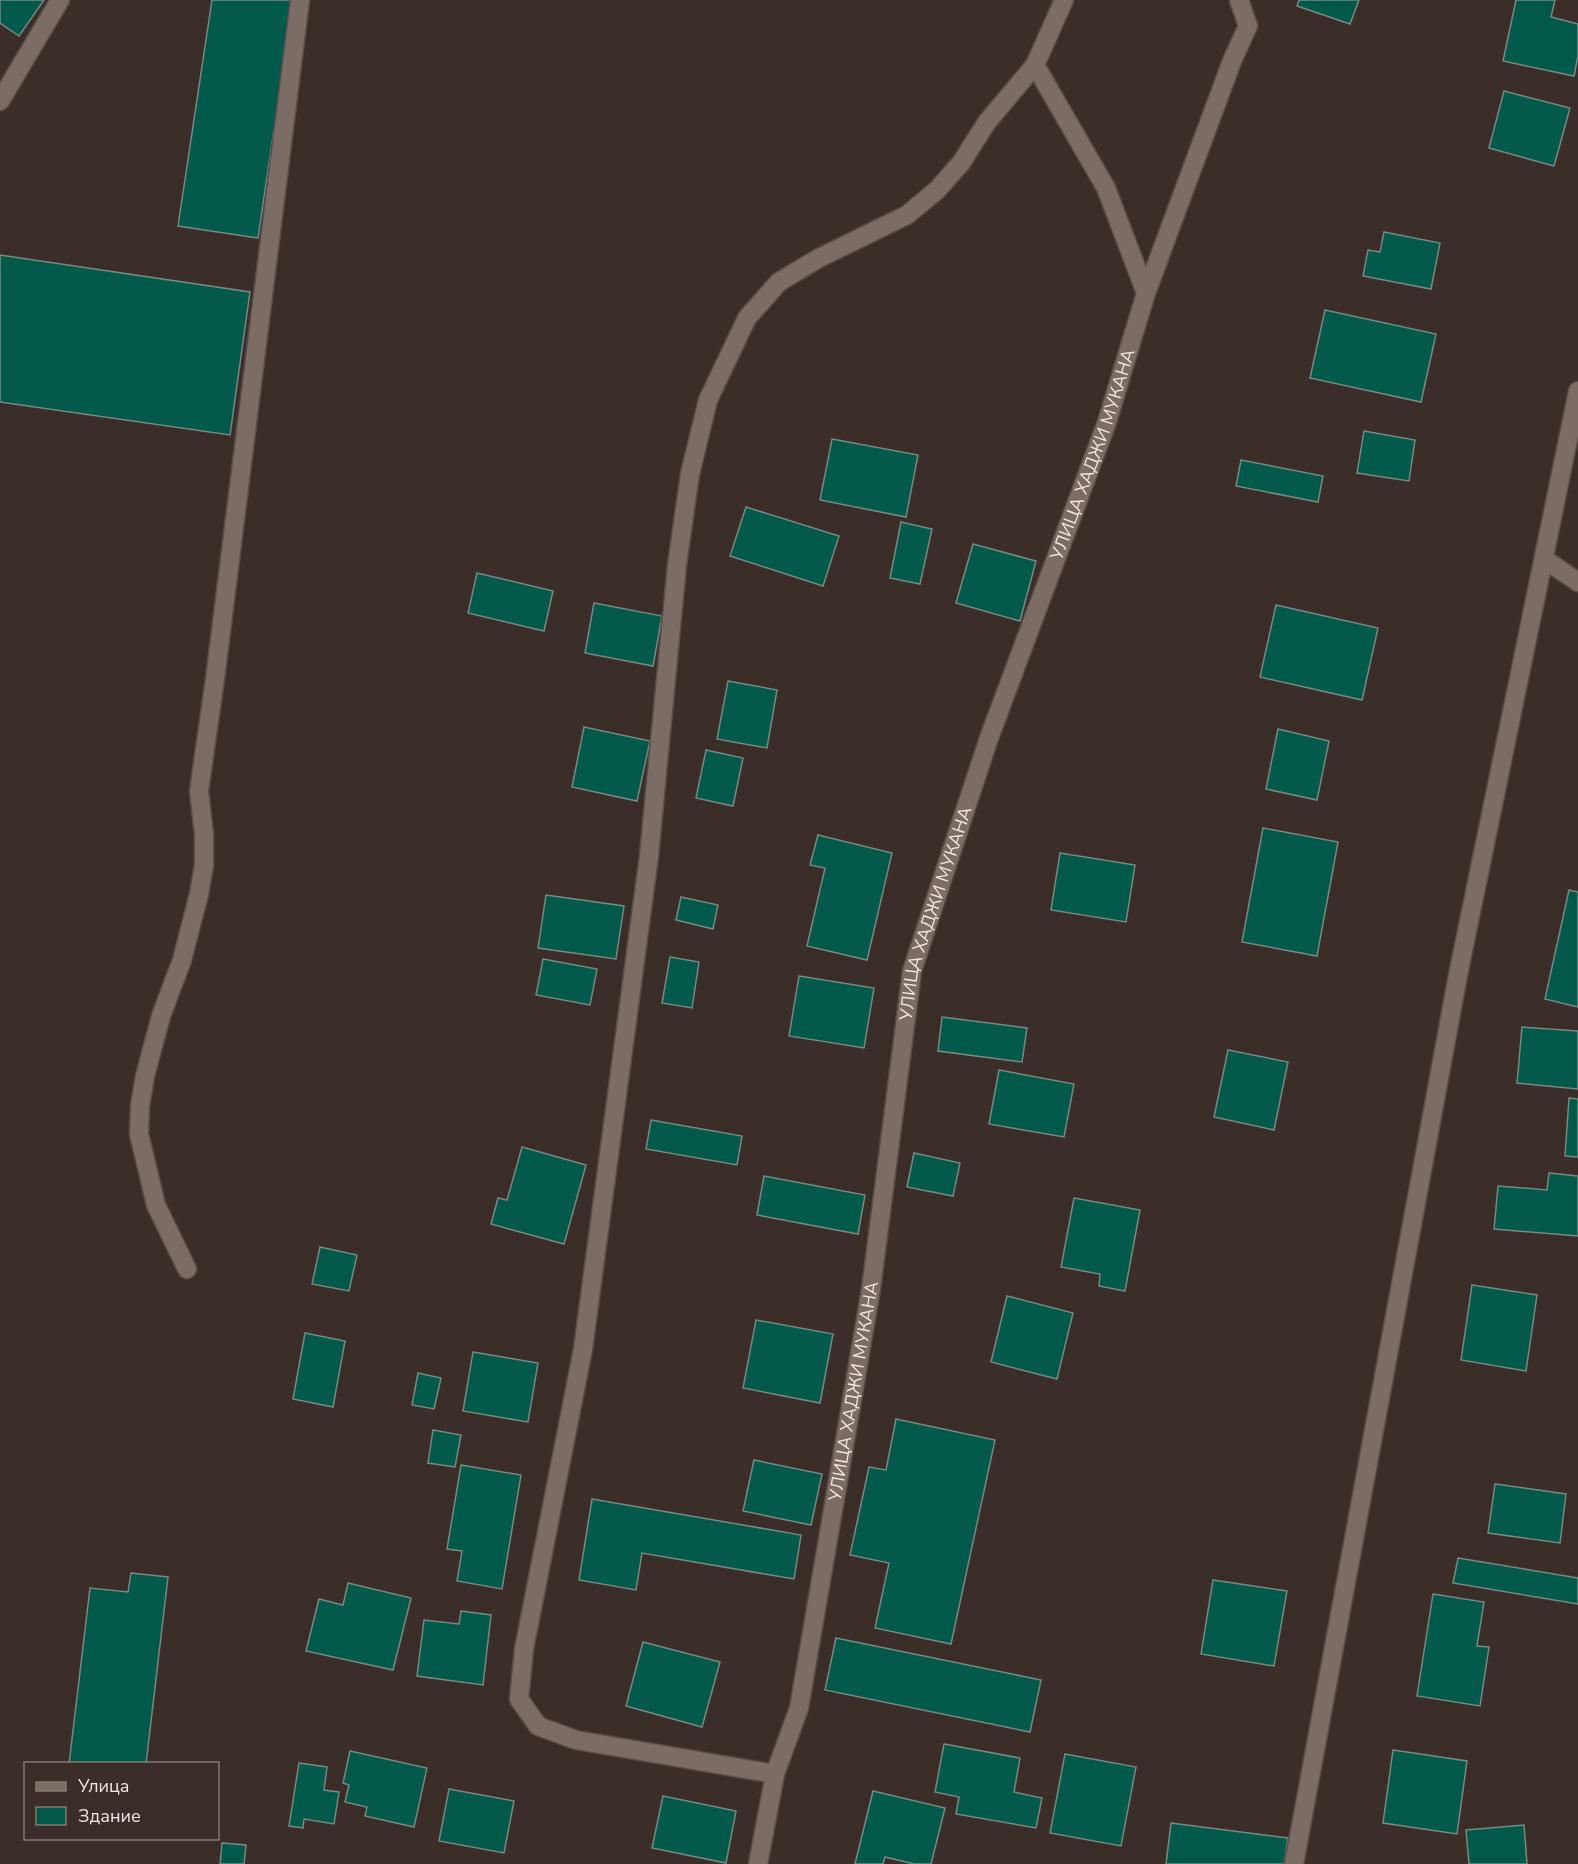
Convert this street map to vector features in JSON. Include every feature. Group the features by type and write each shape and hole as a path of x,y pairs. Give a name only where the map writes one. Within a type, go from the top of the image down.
{"street":[{"path":"0,101 60,0"},
{"path":"187,1269 156,1205 139,1134 140,1106 145,1076 161,1016 182,960 204,865 204,834 199,791 220,644 300,0"},
{"path":"775,1774 576,1740 538,1726 519,1699 524,1648 583,1349 649,856 676,565 690,474 708,400 747,318 780,282 819,258 907,215 938,190 961,163 987,122 1035,65 1064,0"},
{"name":"УЛИЦА ХАДЖИ МУКАНА","path":"758,1864 775,1774 799,1708 871,1288 912,971 989,738 1107,422 1146,293 1232,61 1248,26 1239,0"},
{"path":"1035,65 1106,188 1146,293"},
{"path":"1294,1864 1456,987 1578,391"},
{"path":"1544,559 1578,582"}],"building":[{"path":"0,0 44,0 19,36 0,23"},
{"path":"212,0 293,0 258,238 178,226"},
{"path":"1299,0 1359,0 1350,24 1297,6"},
{"path":"1516,0 1555,0 1551,17 1578,24 1578,56 1574,76 1503,61"},
{"path":"1504,91 1570,108 1554,166 1489,148"},
{"path":"1384,232 1440,243 1431,289 1363,276 1368,250 1380,252"},
{"path":"0,255 250,292 230,435 0,402"},
{"path":"1325,310 1436,334 1421,402 1310,378"},
{"path":"1364,431 1415,440 1409,481 1357,473"},
{"path":"832,439 918,455 906,517 820,500"},
{"path":"1241,460 1323,476 1318,502 1236,486"},
{"path":"746,507 839,536 823,586 730,556"},
{"path":"901,522 932,529 920,584 890,578"},
{"path":"973,544 1036,561 1020,621 956,603"},
{"path":"477,573 553,591 544,631 468,613"},
{"path":"594,603 662,616 653,666 585,653"},
{"path":"1276,605 1378,628 1362,700 1260,677"},
{"path":"728,681 777,690 767,748 717,739"},
{"path":"584,727 650,741 637,801 572,787"},
{"path":"1278,729 1329,741 1317,800 1266,789"},
{"path":"706,750 743,758 733,806 696,798"},
{"path":"1263,828 1338,842 1317,956 1242,942"},
{"path":"818,835 892,853 867,960 807,946 825,868 810,865"},
{"path":"1060,853 1135,865 1126,922 1051,910"},
{"path":"1569,890 1578,892 1578,1007 1545,999"},
{"path":"546,895 624,906 616,959 538,948"},
{"path":"681,897 718,905 713,929 676,920"},
{"path":"670,957 699,962 692,1008 662,1003"},
{"path":"543,959 597,969 590,1005 536,995"},
{"path":"799,976 874,988 864,1048 789,1036"},
{"path":"942,1017 1027,1028 1022,1062 938,1051"},
{"path":"1522,1027 1578,1031 1578,1089 1517,1083"},
{"path":"1228,1050 1288,1062 1274,1130 1214,1117"},
{"path":"999,1070 1074,1084 1064,1137 989,1124"},
{"path":"1569,1098 1578,1099 1578,1157 1565,1156"},
{"path":"651,1120 742,1136 737,1165 646,1149"},
{"path":"522,1147 586,1165 564,1244 491,1224 498,1198 507,1200"},
{"path":"914,1153 960,1163 953,1196 907,1187"},
{"path":"1549,1173 1578,1176 1578,1236 1494,1229 1498,1186 1547,1190"},
{"path":"764,1176 865,1195 858,1234 757,1215"},
{"path":"1074,1198 1140,1210 1125,1291 1099,1286 1100,1274 1061,1267"},
{"path":"320,1247 357,1255 349,1291 312,1284"},
{"path":"1472,1285 1537,1295 1526,1371 1461,1360"},
{"path":"1007,1296 1073,1313 1057,1379 991,1362"},
{"path":"756,1320 833,1334 820,1403 743,1388"},
{"path":"305,1333 345,1341 333,1407 293,1399"},
{"path":"473,1352 538,1363 528,1422 463,1411"},
{"path":"418,1373 441,1378 434,1409 412,1405"},
{"path":"896,1419 995,1440 951,1644 875,1628 889,1563 850,1555 869,1467 886,1470"},
{"path":"433,1430 461,1435 455,1467 428,1463"},
{"path":"754,1460 822,1474 811,1525 743,1511"},
{"path":"461,1465 521,1475 502,1589 457,1581 462,1551 447,1549"},
{"path":"1495,1484 1566,1494 1560,1543 1488,1533"},
{"path":"592,1499 801,1535 794,1579 642,1553 636,1590 579,1580"},
{"path":"1458,1558 1578,1578 1578,1604 1453,1583"},
{"path":"131,1573 168,1577 146,1762 69,1762 90,1588 128,1592"},
{"path":"1213,1580 1287,1591 1274,1666 1201,1654"},
{"path":"348,1583 411,1598 393,1670 306,1651 319,1599 343,1605"},
{"path":"1433,1594 1484,1602 1477,1646 1489,1647 1480,1706 1417,1696"},
{"path":"461,1611 491,1615 483,1685 417,1676 424,1620 459,1624"},
{"path":"836,1638 1041,1680 1030,1732 825,1690"},
{"path":"643,1642 720,1662 702,1727 626,1706"},
{"path":"944,1744 1020,1758 1014,1792 1042,1798 1036,1828 956,1814 959,1797 935,1792"},
{"path":"1393,1750 1467,1761 1457,1834 1383,1823"},
{"path":"350,1751 427,1768 414,1827 365,1816 367,1807 345,1802 349,1785 343,1783"},
{"path":"1065,1754 1136,1767 1121,1846 1050,1833"},
{"path":"299,1763 327,1767 324,1790 339,1792 334,1824 304,1819 303,1828 289,1826"},
{"path":"449,1789 514,1801 504,1853 439,1841"},
{"path":"873,1791 945,1808 931,1864 914,1864 885,1857 883,1864 855,1864"},
{"path":"663,1796 736,1811 726,1863 652,1848"},
{"path":"1171,1823 1288,1838 1284,1864 1166,1864"},
{"path":"1524,1825 1527,1864 1469,1864 1466,1830"},
{"path":"222,1843 246,1845 244,1864 220,1864"}]}
